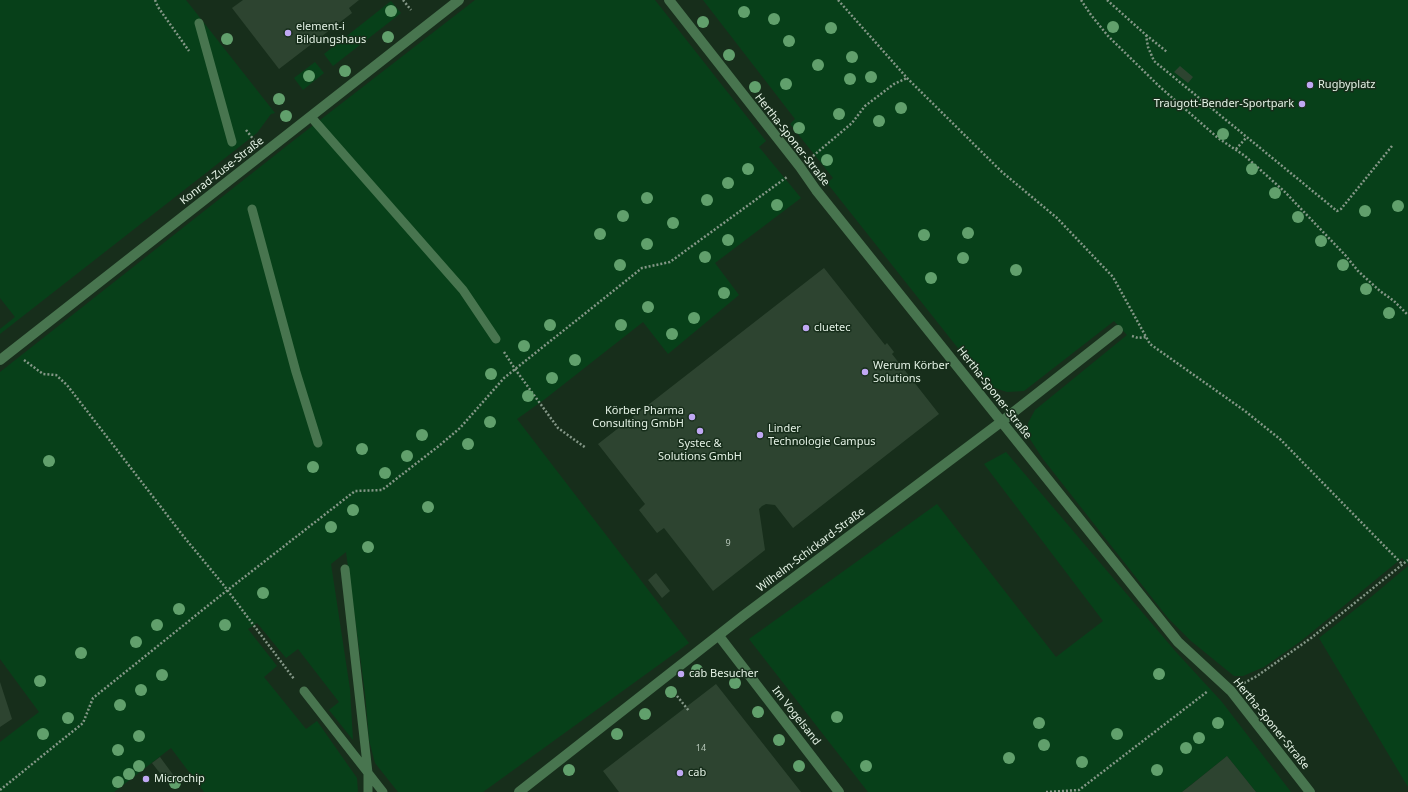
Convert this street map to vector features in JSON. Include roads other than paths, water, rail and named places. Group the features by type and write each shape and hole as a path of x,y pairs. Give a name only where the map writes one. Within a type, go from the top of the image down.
{"street":[{"name":"Konrad-Zuse-Straße","path":"0,360 459,0"},
{"name":"Hertha-Sponer-Straße","path":"669,0 800,167 816,190 1178,642 1231,691 1310,792"},
{"name":"Wilhelm-Schickard-Straße","path":"519,792 719,636 1001,422 1118,330"},
{"name":"Im Vogelsand","path":"719,636 839,792"}],"lane":[{"path":"199,23 232,142"},
{"path":"311,117 463,290 496,339"},
{"path":"252,209 296,372 318,443"},
{"path":"344,569 368,773 368,792"},
{"path":"304,691 383,792"}],"place":[{"name":"element-i Bildungshaus","path":"288,33"},
{"name":"Rugbyplatz","path":"1310,85"},
{"name":"Traugott-Bender-Sportpark","path":"1302,104"},
{"name":"cluetec","path":"806,328"},
{"name":"Werum Körber Solutions","path":"865,372"},
{"name":"Körber Pharma Consulting GmbH","path":"692,417"},
{"name":"Systec & Solutions GmbH","path":"700,431"},
{"name":"Linder Technologie Campus","path":"760,435"},
{"name":"cab Besucher","path":"681,674"},
{"name":"cab","path":"680,773"},
{"name":"Microchip","path":"146,779"}]}
